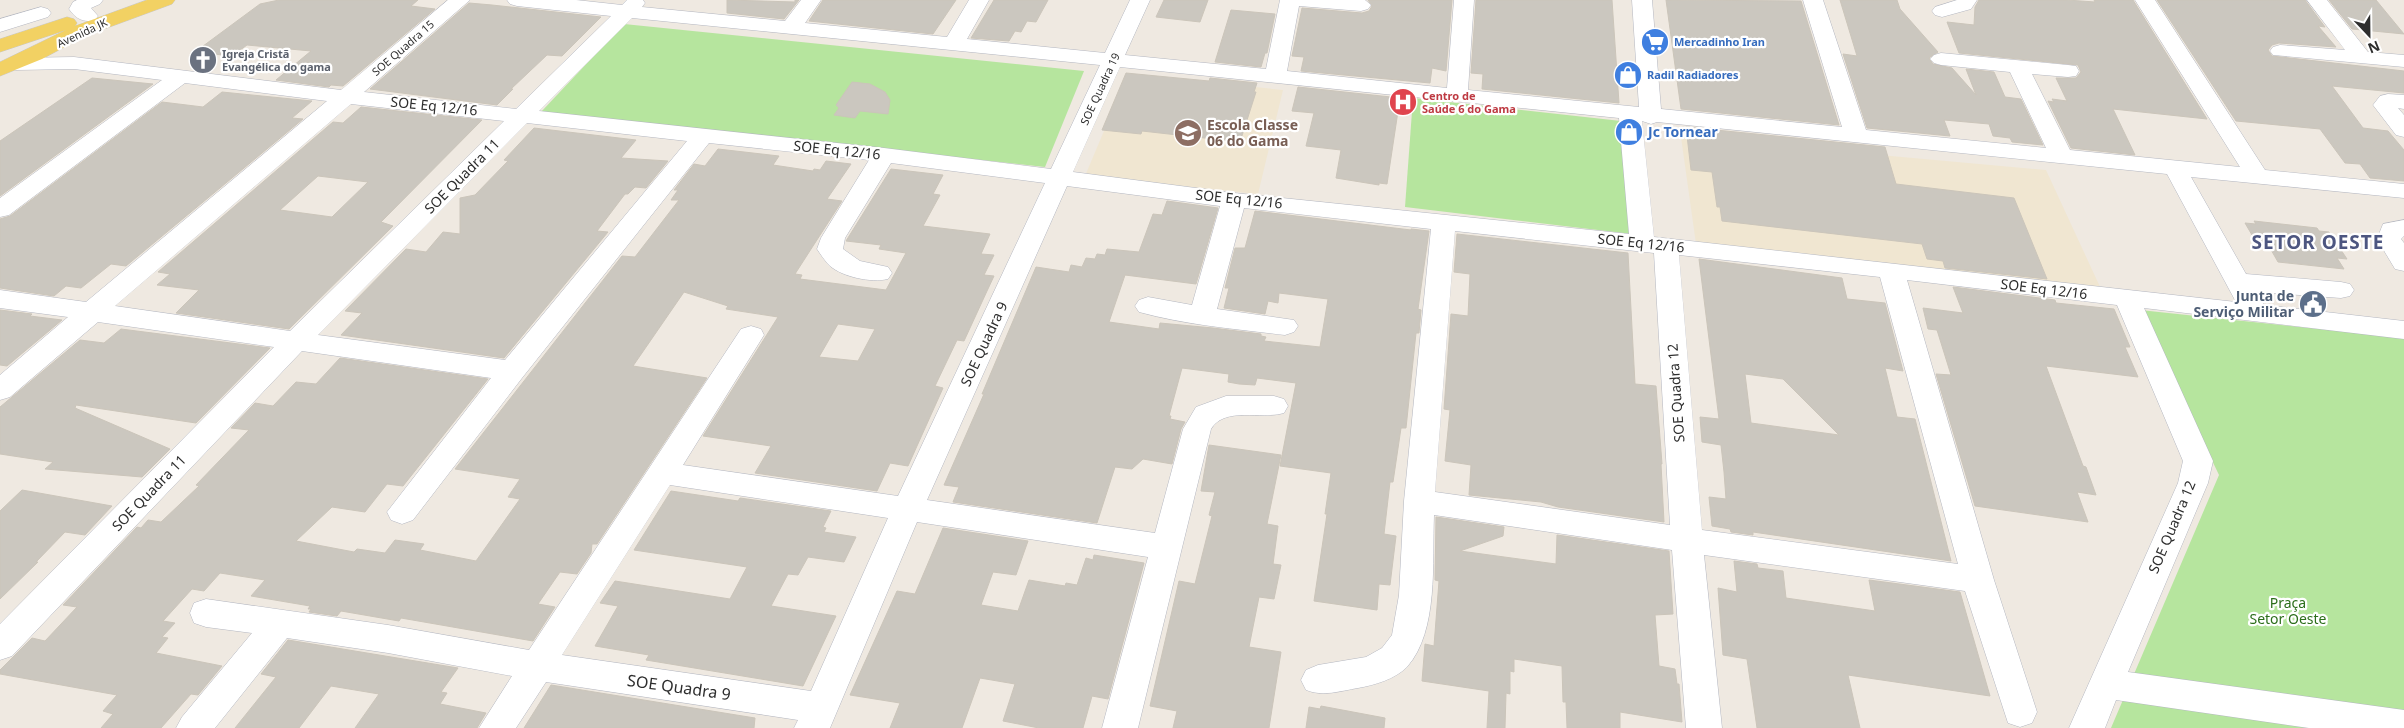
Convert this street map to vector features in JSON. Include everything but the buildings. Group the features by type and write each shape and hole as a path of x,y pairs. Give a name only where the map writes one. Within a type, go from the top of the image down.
{"main road":[{"name":"Avenida JK","path":"0,46 90,8 134,0"},
{"name":"Avenida JK","path":"8,67 58,44 78,32 165,0"}],"street":[{"name":"SOE Quadra 15","path":"347,97 460,0"},
{"path":"517,0 632,6 790,29 1457,94 1640,115 1856,135 2404,192"},
{"path":"790,29 811,0"},
{"path":"953,45 979,0"},
{"name":"SOE Quadra 19","path":"1060,177 1140,0"},
{"path":"1275,76 1290,0"},
{"path":"1299,0 1361,5"},
{"path":"1457,94 1464,0"},
{"name":"SOE Quadra 12","path":"1642,0 1640,115 1687,540 1704,728"},
{"path":"1814,0 1856,135"},
{"path":"1942,11 1964,5 1968,0"},
{"path":"2145,0 2257,176"},
{"path":"2317,0 2362,58"},
{"name":"SOE Quadra 11","path":"0,646 297,340 632,6"},
{"path":"0,26 42,13"},
{"path":"58,44 60,53 74,64"},
{"path":"2280,51 2404,61"},
{"path":"1940,58 2068,71"},
{"name":"SOE Eq 12/16","path":"8,67 74,64 347,97 884,155 1234,200 1891,270 2404,330"},
{"path":"2018,66 2061,156"},
{"path":"0,210 180,77"},
{"path":"0,390 347,97"},
{"path":"2404,102 2388,101 2384,105 2404,130"},
{"path":"402,512 512,371 704,135"},
{"path":"879,273 845,266 835,259 830,249 832,238 884,155"},
{"path":"2175,168 2255,313"},
{"name":"SOE Quadra 9","path":"206,613 388,638 817,718 908,510 1060,177"},
{"path":"1202,316 1234,200"},
{"path":"1318,680 1372,671 1394,658 1408,639 1415,595 1420,501 1444,221"},
{"path":"2404,228 2392,228 2389,239 2404,263"},
{"path":"1891,270 1978,580 2020,712"},
{"path":"2238,282 2341,290"},
{"path":"0,299 512,371"},
{"name":"SOE Quadra 12","path":"2087,728 2192,483 2198,462 2127,299"},
{"path":"1148,306 1202,316 1285,326"},
{"path":"497,728 751,335"},
{"path":"1120,728 1197,429 1206,414 1226,406 1274,406"},
{"path":"661,473 1166,547"},
{"path":"1420,501 1978,580"},
{"path":"194,728 279,624"},
{"path":"2106,684 2404,726"}],"shaded area":[{"name":"Escola Classe 06 do Gama","path":"1128,74 1283,90 1258,194 1085,176"},
{"path":"1681,137 2046,170 2101,289 1696,244"}],"green space":[{"path":"624,24 1084,71 1045,167 541,112"},
{"path":"1413,98 1621,121 1632,234 1405,207"},
{"name":"Praça Setor Oeste","path":"2140,310 2404,338 2404,728 2111,728 2219,475"}],"place":[{"name":"Mercadinho Iran","path":"1655,42"},
{"name":"Igreja Cristã Evangélica do gama","path":"203,60"},
{"name":"Radil Radiadores","path":"1628,75"},
{"name":"Centro de Saúde 6 do Gama","path":"1403,102"},
{"name":"Jc Tornear","path":"1629,132"},
{"name":"Escola Classe 06 do Gama","path":"1188,133"},
{"name":"Junta de Serviço Militar","path":"2313,304"}],"district":[{"name":"SETOR OESTE","path":"2318,242"}]}
